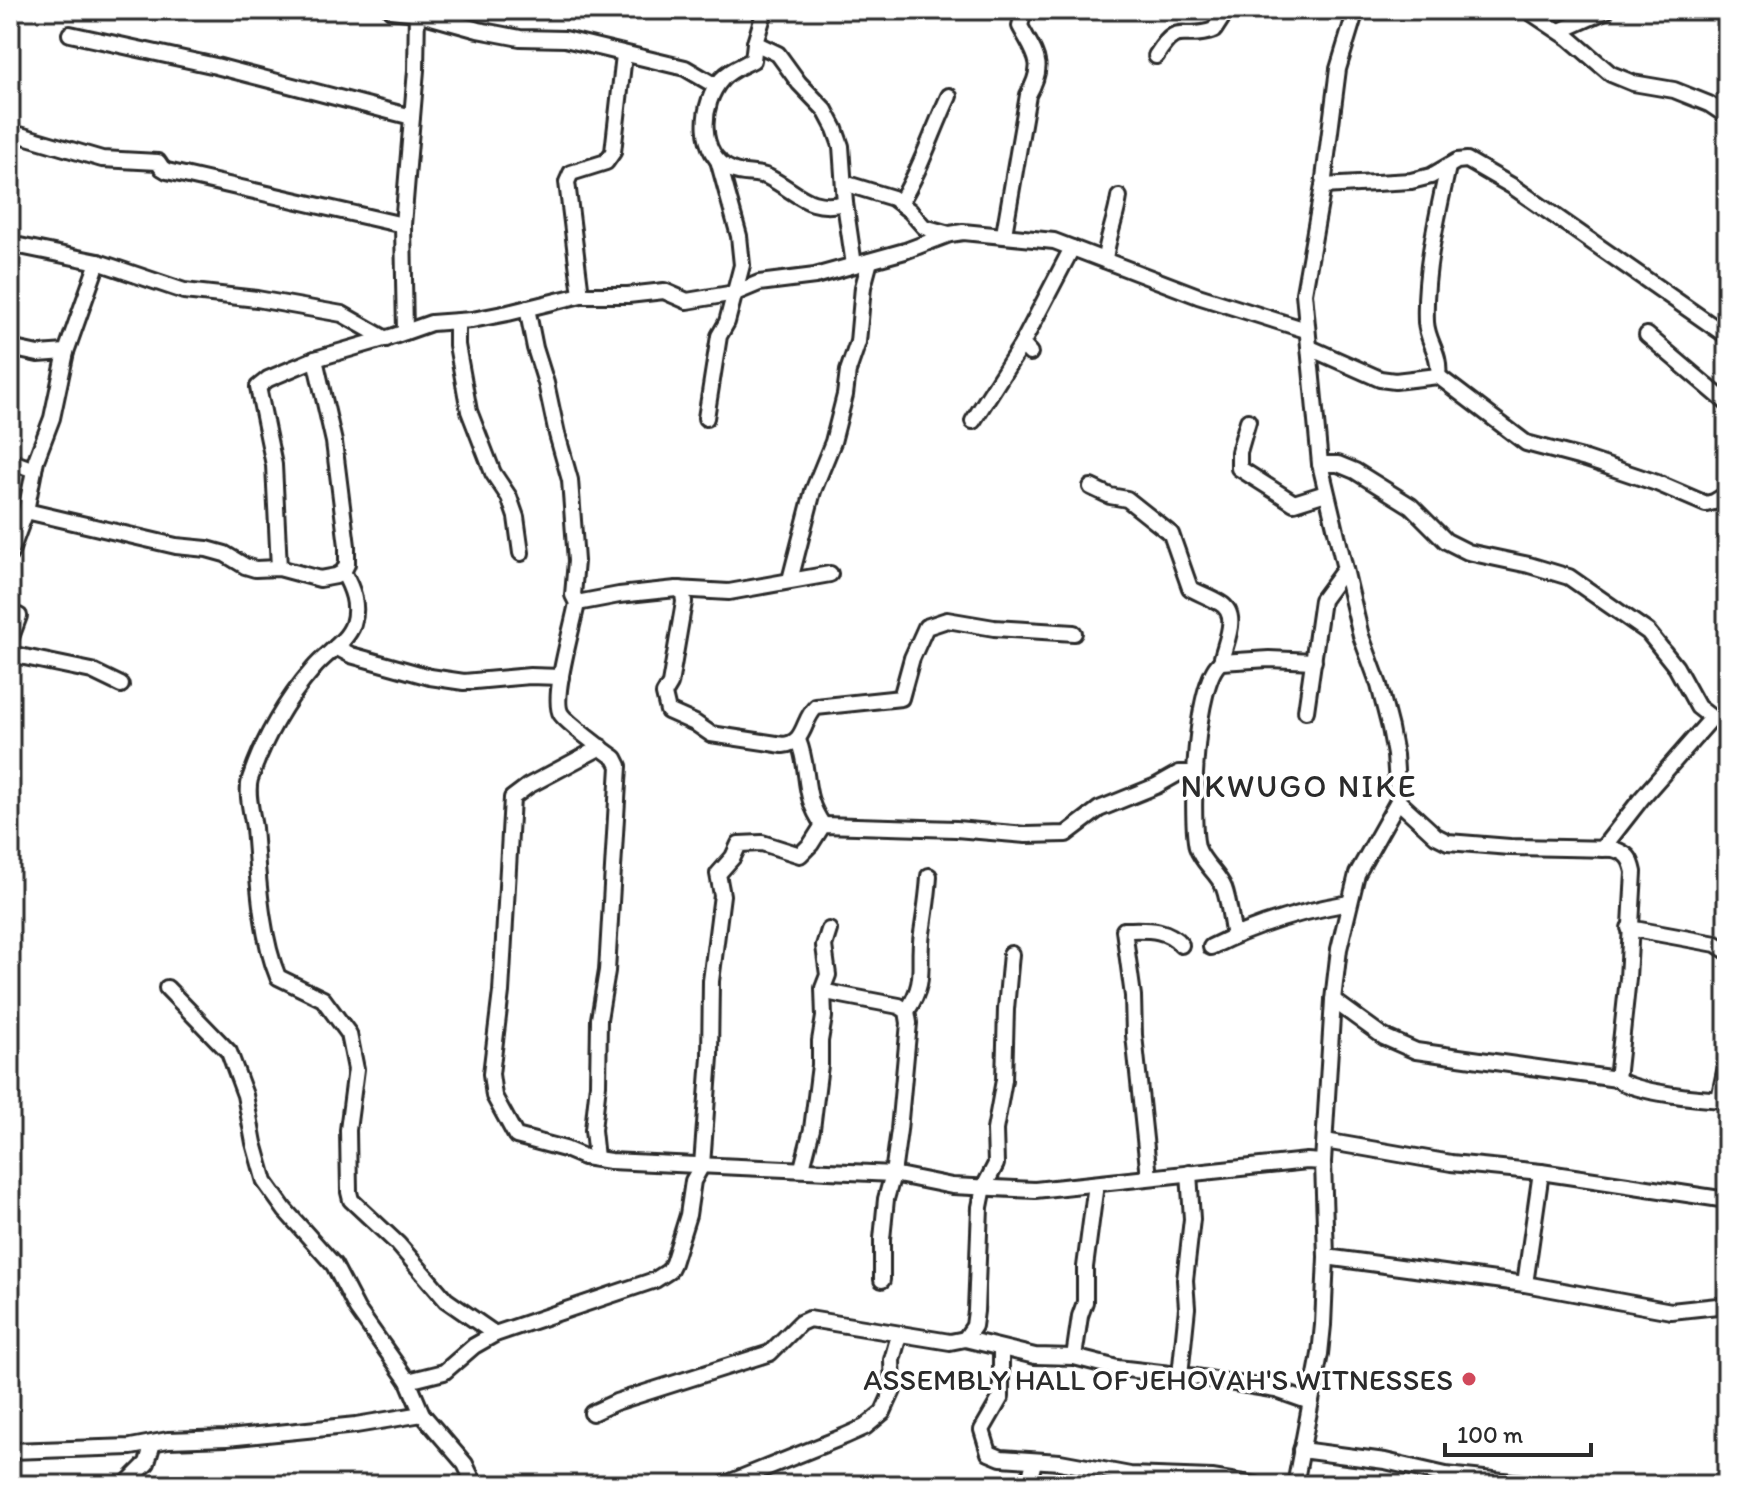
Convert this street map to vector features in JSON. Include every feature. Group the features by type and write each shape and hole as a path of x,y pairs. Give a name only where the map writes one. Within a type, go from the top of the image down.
{"street":[{"path":"391,10 417,12 478,30 520,38 565,39 685,68 716,86"},
{"path":"706,418 719,336 727,322 742,265 739,236 718,160 708,144 707,108 716,86 731,71 753,60 765,10"},
{"path":"1004,234 1028,95 1039,77 1037,57 1020,26 1024,10"},
{"path":"1156,56 1167,38 1174,34 1214,30 1227,10"},
{"path":"1295,1485 1320,1354 1326,1257 1323,1162 1339,949 1357,874 1398,801 1390,728 1379,685 1361,636 1320,464 1306,330 1305,282 1323,186 1338,69 1356,10"},
{"path":"1527,10 1560,31 1621,80 1674,90 1709,104 1727,116"},
{"path":"1560,31 1607,10"},
{"path":"405,332 403,225 416,70 417,12"},
{"path":"70,34 216,66 412,117"},
{"path":"755,43 778,54 799,83 825,110 841,146 854,265"},
{"path":"581,295 567,182 571,173 606,162 613,152 624,55"},
{"path":"900,203 925,156 930,136 949,96"},
{"path":"10,132 102,159 158,162 167,171 403,225"},
{"path":"718,160 731,170 766,177 793,190 807,203 825,207 845,203"},
{"path":"1323,186 1411,181 1431,176 1457,161 1467,160 1500,179 1727,336"},
{"path":"1438,376 1437,354 1426,327 1426,294 1437,214 1448,167"},
{"path":"844,183 893,198 924,227 950,234"},
{"path":"1105,260 1119,197"},
{"path":"279,568 274,465 258,387 268,379 315,359 431,323 457,322 581,295 664,291 687,301 735,293 759,283 805,278 870,261 950,234 976,232 1054,241 1198,296 1306,330"},
{"path":"10,244 98,262 184,291 257,299 342,314 386,339"},
{"path":"973,421 1026,348 1072,248"},
{"path":"790,580 813,491 833,442 845,395 848,371 858,342 863,287 870,261"},
{"path":"10,554 26,511 34,470 52,418 66,352 98,262"},
{"path":"527,308 570,480 576,561 573,595 577,603 558,696 562,715 615,758 619,773 615,794 607,971 599,1019 598,1084 593,1130 596,1158"},
{"path":"457,322 458,356 469,411 493,473 513,507 521,553"},
{"path":"1647,335 1727,403"},
{"path":"10,348 38,354 66,352"},
{"path":"1310,348 1380,379 1395,381 1438,376 1526,443 1643,478 1706,504 1727,494"},
{"path":"26,511 176,546 207,549 255,569 279,568 320,579 343,572 347,564 347,546 335,449 315,359"},
{"path":"1248,421 1239,452 1239,468 1294,503 1326,493"},
{"path":"10,461 34,470"},
{"path":"1320,464 1338,464 1355,471 1411,506 1446,541 1468,552 1569,577 1648,632 1676,667 1698,707 1720,719 1641,799 1602,849"},
{"path":"1091,487 1110,496 1127,499 1171,534 1190,588 1223,604 1230,614 1231,629 1224,642 1221,662 1213,671 1201,709 1194,773 1197,847 1224,888 1234,936"},
{"path":"1306,711 1322,600 1344,570"},
{"path":"343,572 353,589 356,612 353,627 314,666 283,709 249,784 259,883 272,963 278,977 323,999 349,1034 356,1069 348,1130 351,1200 398,1244 446,1300 495,1334"},
{"path":"577,603 680,589 729,592 830,574"},
{"path":"680,589 684,602 670,684 664,694 668,711 711,734 783,745 798,740 809,714 816,707 901,698 912,658 926,627 947,620 994,628 1074,633"},
{"path":"10,640 19,616"},
{"path":"336,647 351,655 430,677 464,682 530,676 561,677"},
{"path":"10,654 92,671 121,685"},
{"path":"1221,662 1269,659 1314,661"},
{"path":"798,740 805,757 809,798 823,825"},
{"path":"601,747 528,786 512,798 501,992 491,1074 494,1096 516,1136 596,1158 893,1174 938,1184 1035,1190 1307,1161 1323,1162"},
{"path":"823,825 956,829 1026,835 1066,834 1099,809 1179,773 1194,773"},
{"path":"1398,801 1436,836 1448,842 1602,849 1626,853 1632,861 1634,872 1628,978 1617,1079"},
{"path":"408,1381 444,1372 474,1346 495,1334 663,1277 669,1271 688,1215 693,1181 702,1165 710,1057 711,981 722,895 718,874 733,857 739,844 762,843 800,855 823,825"},
{"path":"882,1280 882,1239 906,1061 907,1011 918,995 923,969 921,935 929,876"},
{"path":"1211,947 1234,936 1323,907 1349,903"},
{"path":"1629,928 1716,944 1727,951"},
{"path":"802,1168 812,1129 820,1065 823,988 828,975 824,946 829,930"},
{"path":"1149,1177 1124,930 1156,930 1175,937 1181,945"},
{"path":"965,1339 974,1326 980,1207 984,1187 996,1164 995,1130 1004,1080 1011,954"},
{"path":"167,988 229,1052 245,1095 265,1182 285,1210 334,1265 357,1309 408,1381 422,1414 465,1464 475,1485"},
{"path":"831,993 899,1006 907,1011"},
{"path":"1333,1000 1384,1037 1416,1051 1617,1079 1625,1085 1641,1089 1723,1100 1727,1062"},
{"path":"1325,1141 1451,1163 1541,1172 1727,1200"},
{"path":"1525,1284 1541,1172"},
{"path":"1180,1375 1191,1230 1189,1173"},
{"path":"1074,1357 1085,1302 1085,1267 1096,1184"},
{"path":"1326,1257 1525,1284 1671,1311 1727,1305"},
{"path":"592,1413 616,1402 770,1353 800,1323 809,1319 950,1342 965,1339 1035,1356 1074,1357 1117,1368 1276,1390 1310,1402"},
{"path":"723,1485 865,1427 883,1412 893,1390 892,1360 899,1335"},
{"path":"1001,1349 1001,1397 982,1430 989,1453 1001,1458 1060,1462 1150,1480 1256,1485"},
{"path":"10,1451 131,1447 356,1425 422,1414"},
{"path":"125,1485 147,1463 153,1443"},
{"path":"1301,1450 1385,1461 1492,1483 1542,1485"},
{"path":"1028,1485 1034,1462"}],"place":[{"name":"ASSEMBLY HALL OF JEHOVAH'S WITNESSES","path":"1469,1379"}],"district":[{"name":"NKWUGO NIKE","path":"1299,786"}]}
